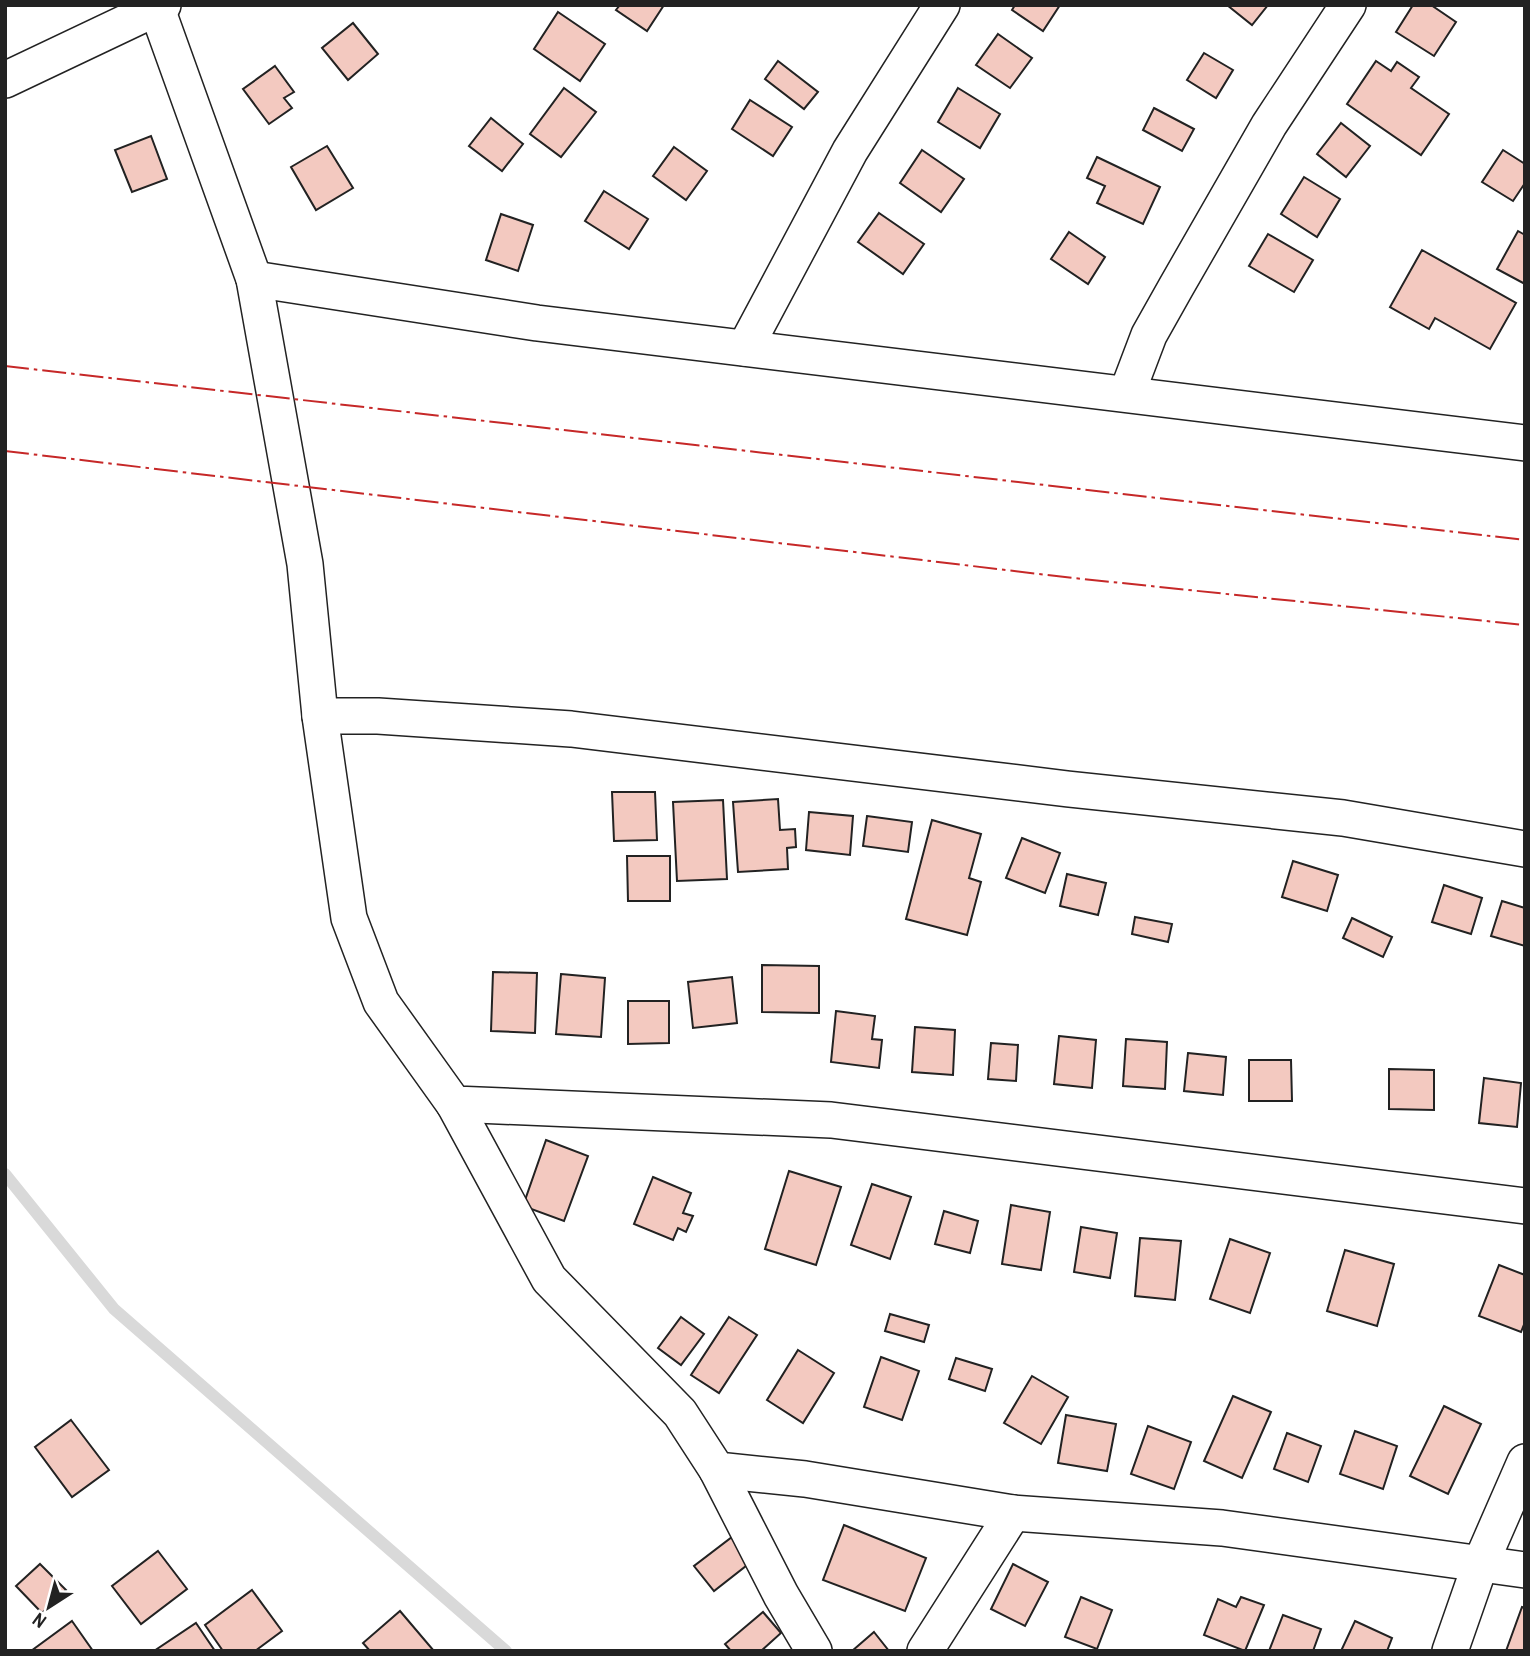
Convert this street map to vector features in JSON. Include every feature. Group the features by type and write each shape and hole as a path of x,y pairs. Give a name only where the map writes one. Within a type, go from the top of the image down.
{"street":[{"path":"745,348 850,151 942,5"},
{"path":"1127,393 1149,335 1176,287 1269,125 1348,5"},
{"path":"5,80 160,7 254,279 305,564 320,716 349,918 381,1002 454,1104 549,1279 680,1413 717,1470 781,1595 814,1651"},
{"path":"254,279 537,323 1525,443"},
{"path":"320,716 378,716 571,729 1054,788 1343,818 1525,849"},
{"path":"454,1104 831,1120 1525,1206"},
{"path":"1450,1651 1480,1565 1525,1462"},
{"path":"717,1470 806,1479 1013,1513 1222,1528 1525,1570"},
{"path":"925,1651 1013,1513"}],"building":[{"path":"620,5 664,5 647,31 616,10"},
{"path":"1015,5 1060,5 1043,31 1012,10"},
{"path":"1227,5 1268,5 1252,25"},
{"path":"1413,5 1431,5 1456,22 1434,56 1396,32"},
{"path":"558,12 605,44 580,81 534,49"},
{"path":"353,23 378,54 348,80 322,48"},
{"path":"998,34 1032,58 1010,88 976,65"},
{"path":"1204,53 1233,70 1216,98 1187,80"},
{"path":"778,61 818,92 804,109 765,79"},
{"path":"1376,61 1391,71 1397,62 1419,77 1411,88 1449,114 1421,155 1347,104"},
{"path":"275,66 294,92 284,98 292,108 269,124 243,89"},
{"path":"564,88 596,112 561,157 530,134"},
{"path":"958,88 1000,114 980,148 938,122"},
{"path":"750,100 792,127 773,156 732,129"},
{"path":"1154,108 1194,129 1182,151 1143,130"},
{"path":"491,118 523,144 502,171 469,146"},
{"path":"1341,123 1370,146 1346,177 1317,154"},
{"path":"151,136 167,179 132,192 115,150"},
{"path":"327,146 353,188 316,210 291,167"},
{"path":"674,147 707,171 686,200 653,176"},
{"path":"922,150 964,179 941,212 900,183"},
{"path":"1503,150 1525,164 1525,183 1513,201 1482,182"},
{"path":"1097,157 1160,187 1143,224 1097,203 1105,186 1087,178"},
{"path":"1304,177 1340,199 1317,237 1281,214"},
{"path":"604,191 648,219 629,249 585,221"},
{"path":"879,213 924,244 903,274 858,242"},
{"path":"501,214 533,225 518,271 486,260"},
{"path":"1518,231 1525,235 1525,284 1497,269"},
{"path":"1069,232 1105,257 1088,284 1051,259"},
{"path":"1268,234 1313,260 1294,292 1249,266"},
{"path":"1422,250 1516,303 1490,349 1435,318 1429,329 1390,307"},
{"path":"612,792 655,792 657,840 614,841"},
{"path":"778,799 780,830 795,829 796,847 787,848 788,869 738,872 733,802"},
{"path":"723,800 727,879 677,881 673,802"},
{"path":"809,812 853,816 850,855 806,850"},
{"path":"867,816 912,822 908,852 863,846"},
{"path":"932,820 981,834 969,878 981,882 967,935 906,919"},
{"path":"1022,838 1060,853 1045,893 1006,878"},
{"path":"627,856 670,856 670,901 628,901"},
{"path":"1293,861 1338,875 1327,911 1282,897"},
{"path":"1067,874 1106,883 1098,915 1060,906"},
{"path":"1444,885 1482,898 1471,934 1432,922"},
{"path":"1502,901 1525,908 1525,946 1491,936"},
{"path":"1135,917 1172,924 1168,942 1132,934"},
{"path":"1352,918 1392,937 1383,957 1343,938"},
{"path":"762,965 819,966 819,1013 762,1012"},
{"path":"493,972 537,973 535,1033 491,1031"},
{"path":"561,974 605,978 601,1037 556,1034"},
{"path":"732,977 737,1023 693,1028 688,982"},
{"path":"628,1001 669,1001 669,1043 628,1044"},
{"path":"836,1011 875,1016 872,1039 882,1040 879,1068 831,1062"},
{"path":"915,1027 955,1030 953,1075 912,1072"},
{"path":"1059,1036 1096,1040 1092,1088 1054,1084"},
{"path":"1126,1039 1167,1042 1165,1089 1123,1086"},
{"path":"991,1043 1018,1045 1016,1081 988,1079"},
{"path":"1188,1053 1226,1057 1223,1095 1184,1091"},
{"path":"1249,1060 1291,1060 1292,1101 1249,1101"},
{"path":"1389,1069 1434,1070 1434,1110 1389,1109"},
{"path":"1484,1078 1521,1083 1517,1127 1479,1123"},
{"path":"546,1140 588,1156 564,1221 523,1206"},
{"path":"789,1171 841,1187 816,1265 765,1249"},
{"path":"653,1177 691,1193 683,1213 693,1216 686,1232 678,1228 673,1240 634,1224"},
{"path":"872,1184 911,1197 890,1259 851,1245"},
{"path":"1011,1205 1050,1212 1041,1270 1002,1264"},
{"path":"944,1211 978,1221 970,1253 935,1244"},
{"path":"1081,1227 1117,1233 1110,1278 1074,1272"},
{"path":"1140,1238 1181,1241 1175,1300 1135,1296"},
{"path":"1230,1239 1270,1253 1250,1313 1210,1299"},
{"path":"1345,1250 1394,1264 1377,1326 1327,1311"},
{"path":"1499,1265 1525,1275 1525,1322 1521,1332 1479,1316"},
{"path":"890,1314 929,1325 924,1342 885,1331"},
{"path":"681,1317 704,1334 681,1365 658,1348"},
{"path":"729,1317 757,1335 719,1393 691,1375"},
{"path":"798,1350 834,1373 803,1423 767,1400"},
{"path":"881,1357 919,1371 902,1420 864,1407"},
{"path":"956,1358 992,1369 985,1391 949,1379"},
{"path":"1032,1376 1068,1397 1041,1444 1004,1423"},
{"path":"1233,1396 1271,1412 1242,1478 1204,1461"},
{"path":"1444,1406 1481,1424 1448,1494 1410,1476"},
{"path":"1066,1415 1116,1424 1107,1471 1058,1463"},
{"path":"71,1420 109,1470 72,1497 35,1447"},
{"path":"1148,1426 1191,1442 1174,1489 1131,1474"},
{"path":"1355,1431 1397,1446 1383,1489 1340,1474"},
{"path":"1287,1433 1321,1446 1308,1482 1274,1469"},
{"path":"844,1525 926,1558 905,1611 823,1580"},
{"path":"732,1537 751,1562 714,1591 694,1566"},
{"path":"158,1551 187,1589 141,1624 112,1586"},
{"path":"40,1564 66,1590 42,1613 16,1586"},
{"path":"1013,1564 1048,1582 1025,1626 991,1609"},
{"path":"252,1590 282,1631 255,1651 223,1651 205,1625"},
{"path":"1081,1597 1112,1610 1097,1649 1065,1637"},
{"path":"1241,1597 1264,1605 1245,1651 1204,1635 1218,1599 1236,1607"},
{"path":"1522,1607 1525,1608 1525,1651 1506,1651"},
{"path":"400,1611 434,1651 370,1651 363,1643"},
{"path":"763,1612 781,1633 761,1651 731,1651 725,1644"},
{"path":"1283,1615 1321,1629 1313,1651 1269,1651"},
{"path":"72,1621 93,1651 31,1651"},
{"path":"1355,1621 1392,1638 1387,1651 1341,1651"},
{"path":"196,1623 215,1651 154,1651"},
{"path":"874,1632 889,1651 852,1651"}],"waterway":[{"path":"5,1174 114,1309 506,1651"}],"power":[{"path":"5,366 1525,540"},
{"path":"5,451 1073,578 1525,625"}]}
